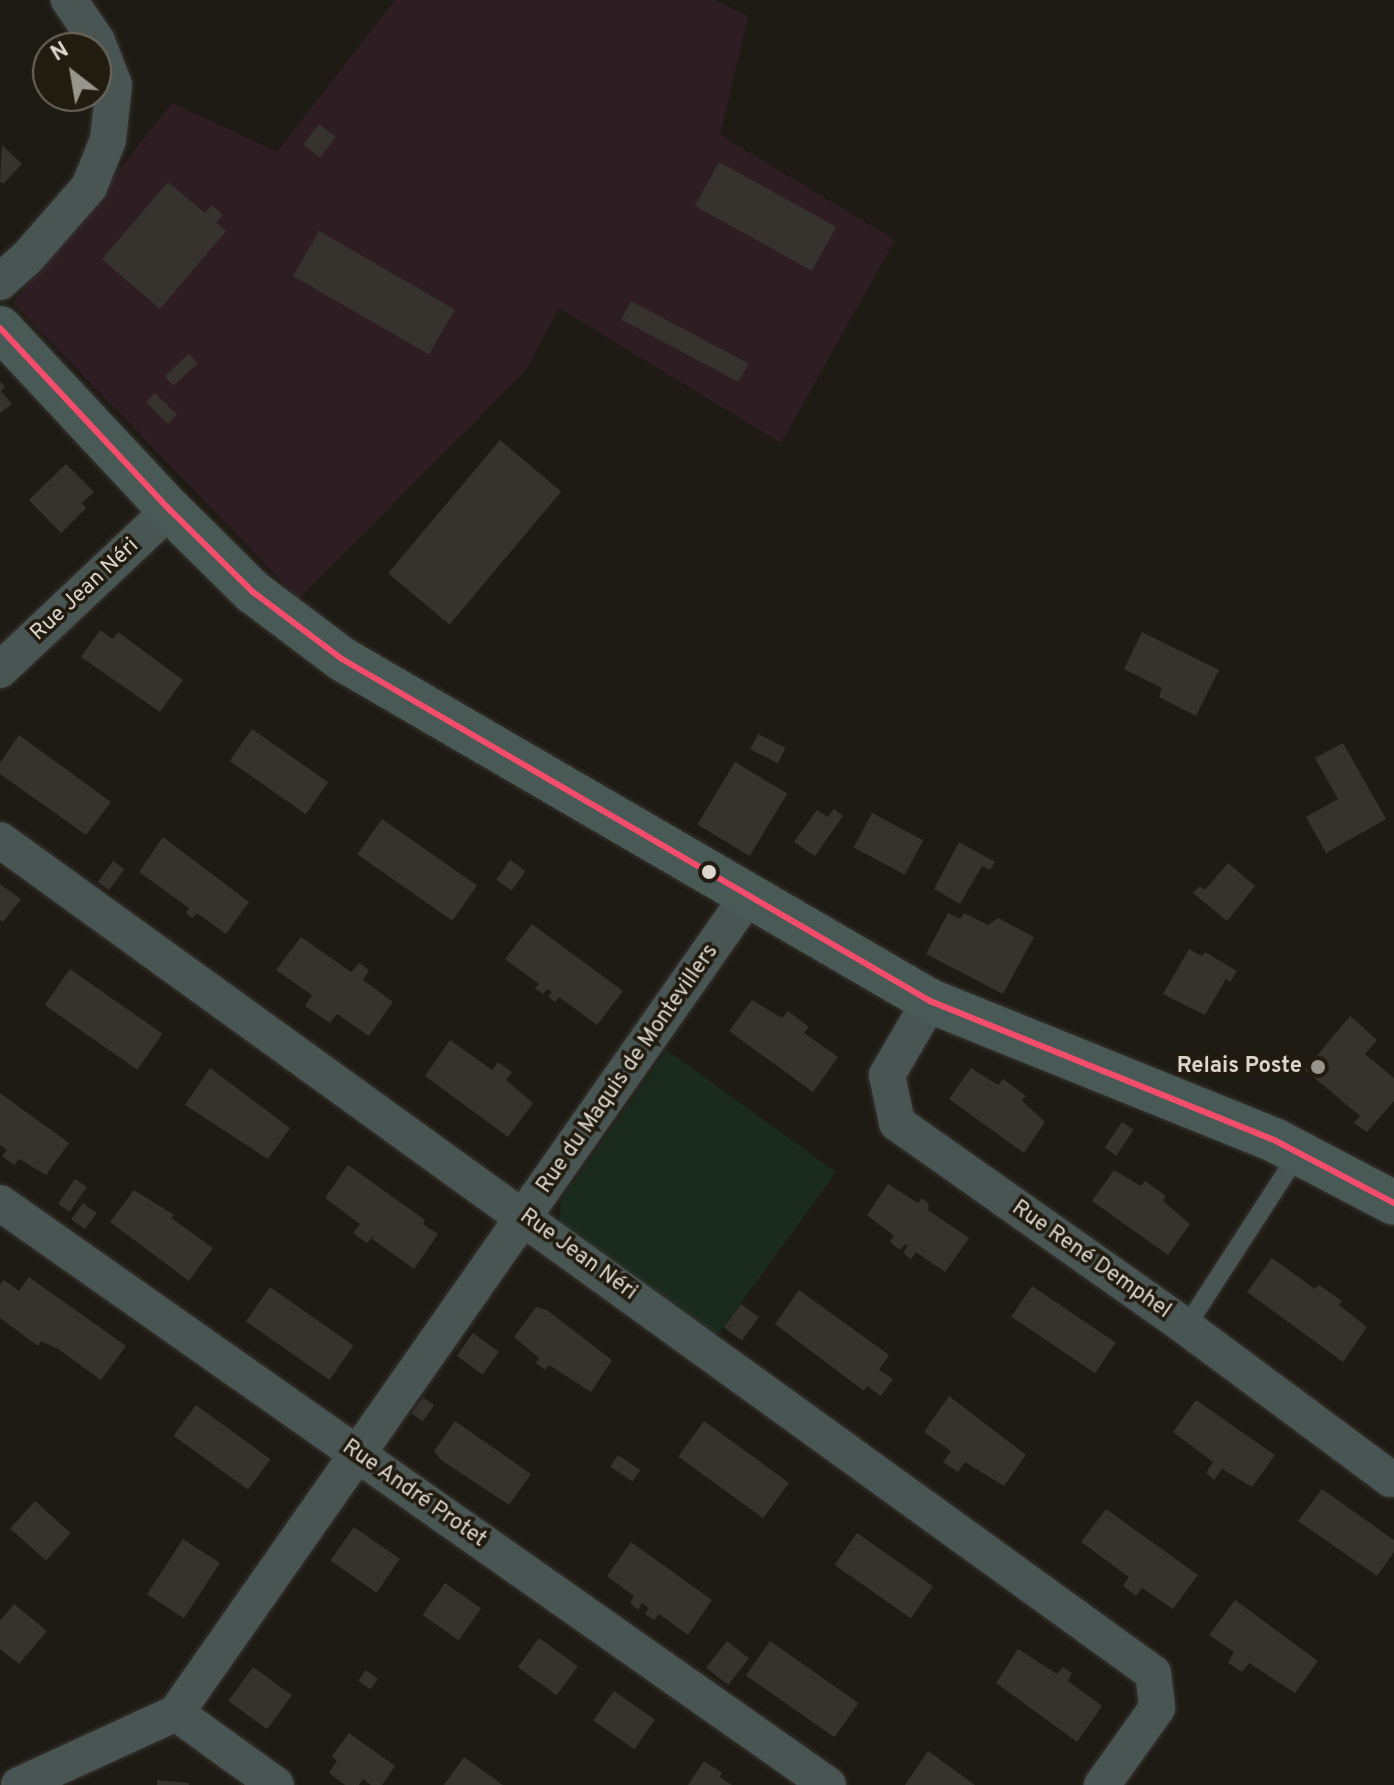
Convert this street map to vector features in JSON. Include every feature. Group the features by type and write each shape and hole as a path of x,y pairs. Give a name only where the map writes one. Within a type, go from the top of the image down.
{"street":[{"path":"0,282 27,258 89,187 108,140 114,85 97,41 69,0"},
{"path":"0,328 170,510 253,592 342,659 930,1001 1299,1152 1394,1203"},
{"name":"Rue Jean Néri","path":"0,670 170,510"},
{"name":"Rue Jean Néri","path":"0,840 526,1217 1153,1673 1157,1708 1102,1785"},
{"name":"Rue du Maquis de Montevillers","path":"176,1713 748,896"},
{"name":"Rue René Demphel","path":"930,1001 887,1075 897,1123 1186,1327 1391,1479"},
{"name":"Rue André Protet","path":"0,1203 828,1785"},
{"path":"19,1785 176,1713 276,1785"}],"lane":[{"path":"1186,1327 1299,1152"}],"shaded area":[{"path":"395,0 714,0 748,16 720,135 895,240 781,443 559,308 526,370 299,599 13,303 172,103 277,152"}],"green space":[{"path":"667,1050 836,1172 715,1339 559,1224 561,1200"}],"building":[{"path":"319,124 336,137 320,157 303,145"},
{"path":"2,145 22,164 3,184 0,181"},
{"path":"719,162 836,227 812,271 695,206"},
{"path":"168,182 205,213 212,205 223,215 216,223 226,231 160,309 102,259"},
{"path":"319,231 455,310 429,355 293,276"},
{"path":"631,301 748,363 739,382 621,320"},
{"path":"189,354 198,364 173,386 164,376"},
{"path":"0,381 5,387 1,391 12,404 0,413"},
{"path":"155,393 177,415 168,424 146,402"},
{"path":"500,440 561,491 449,625 388,573"},
{"path":"66,464 94,492 82,503 86,508 61,533 29,500"},
{"path":"100,630 113,639 118,632 183,680 160,712 81,657"},
{"path":"1142,632 1219,670 1196,716 1159,697 1162,688 1124,669"},
{"path":"252,729 328,782 306,814 230,761"},
{"path":"758,734 786,748 778,763 750,749"},
{"path":"19,735 111,802 86,835 0,774 0,763"},
{"path":"1343,743 1386,819 1326,853 1306,817 1338,799 1315,758"},
{"path":"735,762 787,793 750,856 697,825"},
{"path":"834,809 843,816 815,856 794,842 817,810 828,817"},
{"path":"872,813 923,840 905,875 854,847"},
{"path":"382,819 477,886 452,921 357,854"},
{"path":"163,837 249,902 226,934 197,913 192,918 186,913 189,908 139,872"},
{"path":"959,842 995,862 990,870 982,866 960,904 934,889"},
{"path":"510,860 526,871 512,891 496,880"},
{"path":"113,861 124,869 109,890 98,882"},
{"path":"1228,863 1255,886 1227,921 1193,893 1200,886 1205,890"},
{"path":"0,884 21,899 3,922 0,920"},
{"path":"948,913 960,919 964,913 988,925 998,918 1034,937 1003,994 926,954"},
{"path":"532,924 623,991 597,1025 559,997 555,1002 548,997 552,992 547,989 543,994 535,988 539,984 505,959"},
{"path":"301,937 351,972 359,963 369,970 363,980 393,1002 369,1036 337,1014 330,1023 305,1006 312,995 276,970"},
{"path":"1189,949 1202,956 1205,952 1237,971 1230,982 1226,979 1205,1015 1163,994"},
{"path":"70,969 163,1034 137,1070 45,1005"},
{"path":"752,1000 782,1018 788,1011 809,1027 804,1033 838,1057 813,1092 729,1031"},
{"path":"1350,1016 1377,1040 1365,1054 1394,1078 1394,1101 1367,1132 1354,1123 1360,1116 1305,1070"},
{"path":"450,1040 492,1070 498,1062 512,1072 506,1080 533,1103 508,1137 425,1076"},
{"path":"210,1068 290,1128 268,1159 185,1105"},
{"path":"971,1068 998,1085 1003,1079 1026,1096 1022,1101 1045,1122 1024,1153 949,1099"},
{"path":"0,1093 69,1143 46,1175 19,1159 14,1165 2,1156 7,1150 0,1145"},
{"path":"1122,1122 1134,1130 1116,1156 1105,1148"},
{"path":"348,1165 425,1220 423,1224 438,1234 414,1269 372,1239 375,1234 367,1243 353,1233 360,1224 325,1198"},
{"path":"1114,1170 1141,1186 1145,1181 1166,1196 1163,1201 1190,1224 1168,1255 1092,1201"},
{"path":"75,1179 87,1187 70,1212 58,1204"},
{"path":"888,1184 918,1203 922,1198 929,1204 928,1210 969,1238 945,1272 916,1252 911,1259 903,1253 908,1246 905,1244 900,1250 890,1242 894,1236 867,1215"},
{"path":"134,1190 174,1215 171,1218 213,1248 189,1281 110,1222"},
{"path":"83,1203 97,1213 85,1229 71,1219"},
{"path":"1272,1258 1315,1289 1319,1285 1342,1301 1339,1305 1367,1327 1343,1362 1247,1292"},
{"path":"29,1277 126,1346 101,1380 58,1349 41,1341 38,1346 0,1318 0,1284 4,1280 19,1291"},
{"path":"1032,1286 1116,1342 1095,1373 1011,1317"},
{"path":"270,1287 354,1346 329,1380 246,1321"},
{"path":"799,1290 889,1355 879,1370 893,1379 881,1396 867,1386 864,1391 775,1324"},
{"path":"741,1304 759,1317 742,1340 724,1327"},
{"path":"536,1307 547,1310 612,1360 591,1392 549,1365 545,1370 536,1363 539,1358 514,1337"},
{"path":"473,1333 499,1352 482,1374 457,1356"},
{"path":"949,1396 1026,1455 1004,1486 965,1462 958,1472 943,1462 951,1451 924,1432"},
{"path":"423,1397 434,1405 423,1421 411,1413"},
{"path":"1196,1400 1275,1455 1252,1487 1222,1469 1214,1480 1206,1473 1213,1462 1173,1432"},
{"path":"196,1405 270,1459 248,1490 174,1436"},
{"path":"455,1421 531,1474 509,1505 441,1460 434,1451"},
{"path":"704,1421 789,1483 763,1518 678,1457"},
{"path":"618,1455 640,1470 633,1482 610,1467"},
{"path":"1322,1489 1394,1540 1394,1552 1377,1576 1298,1521"},
{"path":"35,1501 71,1533 46,1561 10,1528"},
{"path":"1106,1509 1198,1575 1173,1609 1142,1588 1136,1596 1123,1586 1129,1577 1081,1542"},
{"path":"354,1527 400,1559 376,1593 330,1561"},
{"path":"857,1533 933,1586 911,1618 835,1565"},
{"path":"183,1539 220,1563 184,1618 147,1594"},
{"path":"631,1542 712,1600 688,1635 659,1614 654,1620 645,1614 649,1608 642,1603 638,1610 630,1603 634,1596 607,1576"},
{"path":"445,1583 481,1608 459,1640 423,1615"},
{"path":"1235,1600 1318,1661 1295,1693 1249,1663 1242,1672 1228,1663 1234,1652 1209,1635"},
{"path":"14,1604 47,1631 19,1664 0,1649 0,1621"},
{"path":"539,1638 578,1666 557,1695 518,1667"},
{"path":"727,1641 749,1658 728,1685 706,1668"},
{"path":"770,1641 858,1703 834,1737 746,1675"},
{"path":"1018,1649 1057,1674 1063,1667 1072,1673 1068,1681 1102,1706 1077,1742 996,1683"},
{"path":"253,1667 292,1695 267,1729 228,1701"},
{"path":"366,1670 378,1679 370,1689 358,1680"},
{"path":"614,1691 655,1720 634,1749 593,1720"},
{"path":"349,1733 395,1766 382,1785 371,1785 363,1779 359,1785 345,1785 329,1773 337,1761 332,1756"},
{"path":"928,1751 975,1785 905,1785"},
{"path":"464,1757 503,1785 444,1785"},
{"path":"704,1761 722,1773 720,1777 732,1785 688,1785"},
{"path":"157,1780 189,1783 189,1785 157,1785"}],"transit line":[{"path":"0,328 170,510 253,592 342,659 930,1001 1276,1141 1394,1203"}],"place":[{"name":"Relais Poste","path":"1318,1067"}]}
